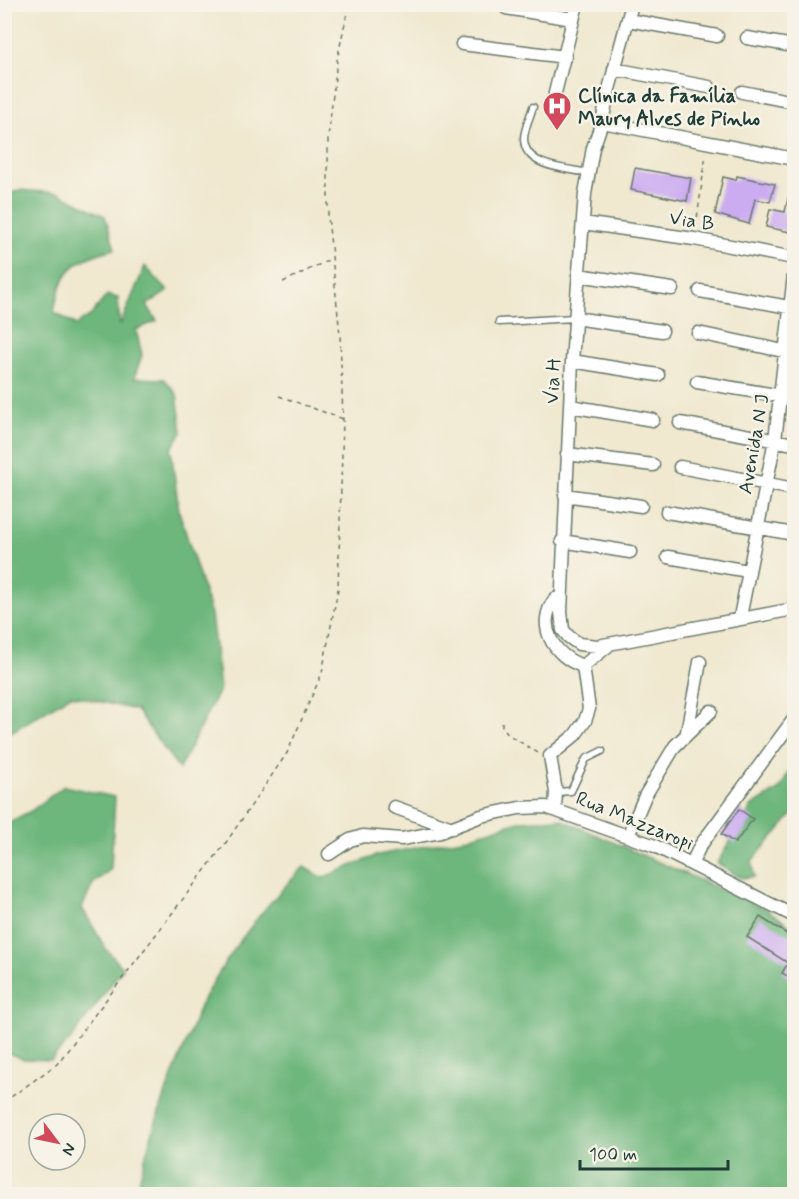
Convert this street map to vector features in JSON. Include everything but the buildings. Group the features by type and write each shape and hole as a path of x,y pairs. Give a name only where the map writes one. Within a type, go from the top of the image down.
{"street":[{"path":"555,93 578,4"},
{"name":"Via H","path":"610,645 588,646 574,641 563,630 562,541 578,275 588,173 632,4"},
{"path":"506,8 573,19"},
{"path":"628,20 717,36"},
{"path":"747,38 795,46"},
{"path":"462,44 565,57"},
{"path":"614,69 709,87"},
{"path":"742,92 795,102"},
{"path":"602,122 707,144 795,159"},
{"name":"Via B","path":"583,223 694,239 795,258"},
{"path":"578,275 672,289"},
{"name":"Avenida N J","path":"740,617 791,352 795,275"},
{"path":"700,291 794,308"},
{"path":"575,318 662,331"},
{"path":"698,333 791,352"},
{"path":"572,361 658,375"},
{"path":"698,382 795,398"},
{"path":"570,406 653,420"},
{"path":"680,423 795,444"},
{"path":"567,454 653,465"},
{"path":"680,468 795,489"},
{"path":"565,495 641,507"},
{"path":"667,512 795,534"},
{"path":"562,541 630,552"},
{"path":"668,557 748,570"},
{"path":"561,598 555,599 549,607 547,632 564,658 583,666"},
{"path":"583,666 610,645 711,626 740,617 795,609"},
{"path":"687,732 700,662"},
{"path":"555,809 556,792 549,761 550,756 575,735 585,721 589,709 583,666"},
{"path":"628,836 650,787 675,746 711,711"},
{"path":"692,863 700,846 795,719"},
{"path":"394,807 453,828"},
{"name":"Rua Mazzaropi","path":"329,854 350,840 363,836 402,839 453,828 481,816 519,808 555,809 692,863 795,916"}],"lane":[{"path":"533,108 524,137 526,150 534,160 588,173"},
{"path":"499,322 575,318"},
{"path":"556,792 571,790 586,759 602,751"}],"path":[{"path":"327,4 348,8"},
{"path":"4,1102 57,1064 225,844 287,753 322,673 334,617 340,559 343,419 340,334 331,259 328,138 337,60 349,4"},
{"path":"694,239 707,144"},
{"path":"283,282 331,259"},
{"path":"279,396 343,419"},
{"path":"502,722 502,726 509,735 549,761"}],"green space":[{"path":"19,190 59,193 105,216 115,249 90,257 72,268 61,285 54,312 76,325 91,315 107,295 118,298 120,325 145,266 168,291 147,305 157,321 136,330 142,355 134,378 164,379 177,394 182,432 171,449 179,511 211,614 220,688 179,769 136,710 71,695 5,736 4,196"},
{"path":"794,703 794,813 752,861 754,877 741,878 717,863 751,807 781,788 791,766"},
{"path":"64,786 115,797 111,869 93,884 82,908 106,949 123,968 71,1039 51,1060 23,1059 5,1052 5,824 31,811"},
{"path":"560,819 766,909 794,928 794,1194 136,1194 159,1113 203,1000 219,972 252,925 304,867 322,878 378,855 462,839 519,821"}],"place":[{"name":"Clínica da Família Maury Alves de Pinho","path":"557,132"}]}
